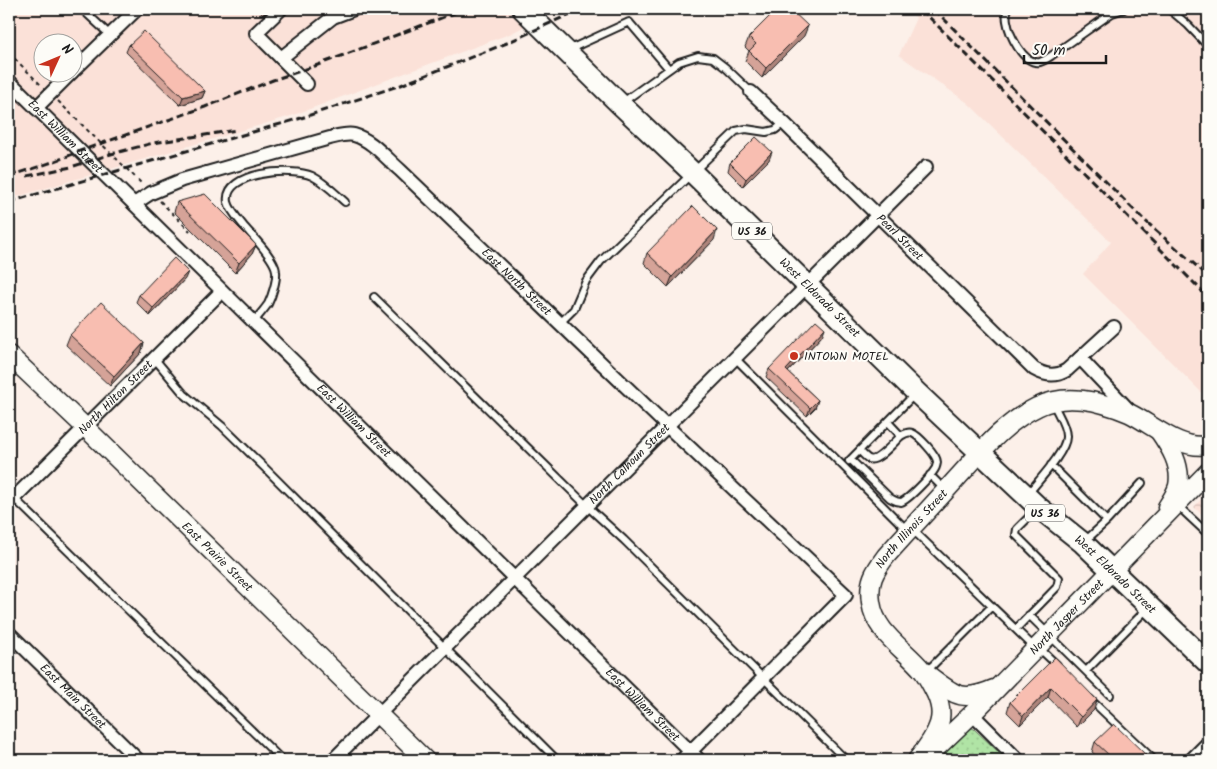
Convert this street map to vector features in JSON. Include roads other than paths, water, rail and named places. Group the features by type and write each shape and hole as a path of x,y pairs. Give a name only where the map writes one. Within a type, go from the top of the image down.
{"main road":[{"name":"West Eldorado Street","path":"523,9 1032,502 1083,543 1208,663"}],"street":[{"path":"82,62 136,9"},
{"path":"281,9 256,33 307,84"},
{"path":"281,58 333,17 354,9"},
{"name":"East William Street","path":"9,81 515,579 691,757"},
{"path":"36,108 62,82"},
{"name":"Pearl Street","path":"751,92 1034,369 1051,376 1067,370 1080,358"},
{"name":"East North Street","path":"134,204 151,193 182,180 344,134 354,135 374,146 846,595 764,678"},
{"name":"North Calhoun Street","path":"333,760 926,167"},
{"name":"North Hilton Street","path":"12,500 222,291"},
{"path":"1114,327 1080,358 1134,416"},
{"name":"East Prairie Street","path":"9,355 426,760"},
{"name":"North Illinois Street","path":"917,760 934,735 939,724 941,712 938,698 924,672 880,627 872,613 870,588 872,578 886,556 1003,430 1019,417 1038,406 1066,399 1098,402 1114,406 1158,430"},
{"path":"1158,430 1191,445 1208,445"},
{"path":"1149,532 1164,513 1178,487 1176,460 1170,446 1158,430"},
{"name":"North Jasper Street","path":"923,760 972,714 1208,472"},
{"name":"East Main Street","path":"9,633 138,760"},
{"path":"924,672 952,692 962,696 972,696 998,687"},
{"path":"691,757 764,678"},
{"path":"972,714 1018,760"},
{"path":"1190,760 1208,743"}],"lane":[{"path":"82,9 110,35"},
{"path":"1007,9 1007,21 1021,53 1031,61 1040,62 1112,13 1124,9"},
{"path":"1169,9 1208,46"},
{"path":"566,51 629,22 670,69"},
{"path":"620,104 680,62 698,56 713,58 751,92"},
{"path":"560,323 574,308 586,281 601,261 736,131 746,129 766,132 775,130 784,123"},
{"path":"254,322 268,304 275,282 276,270 261,244 232,210 228,202 230,192 239,181 254,176 278,171 294,172 311,175 345,202"},
{"path":"374,297 624,540 846,760"},
{"path":"154,358 184,394 222,426 557,760"},
{"path":"736,358 844,467 1016,629 1086,671 1110,695"},
{"path":"844,467 917,392"},
{"path":"1016,629 1057,587 1059,578 1016,534 1051,465 1063,449 1066,441 1063,424 1052,402"},
{"path":"888,422 901,436"},
{"path":"851,460 890,498 898,502 909,497 936,468 936,457 932,451 912,433 907,432 901,436 878,458 873,460 868,459 860,451"},
{"path":"1051,465 1107,521"},
{"path":"930,475 946,491"},
{"path":"1083,543 1107,521 1142,483"},
{"path":"12,500 282,760"},
{"path":"1176,504 1208,534"},
{"path":"924,672 992,606"},
{"path":"1086,671 1150,606"},
{"path":"1029,615 1041,644 1059,668"},
{"path":"1087,695 1154,760"}],"railway":[{"path":"9,176 45,165 205,107 465,9"},
{"path":"9,202 298,119 401,85 507,43 581,9"},
{"path":"921,9 1208,297"},
{"path":"934,9 1143,219 1208,276"},
{"path":"27,176 71,167 153,143 237,130"}],"place":[{"name":"INTOWN MOTEL","path":"794,356"}]}
